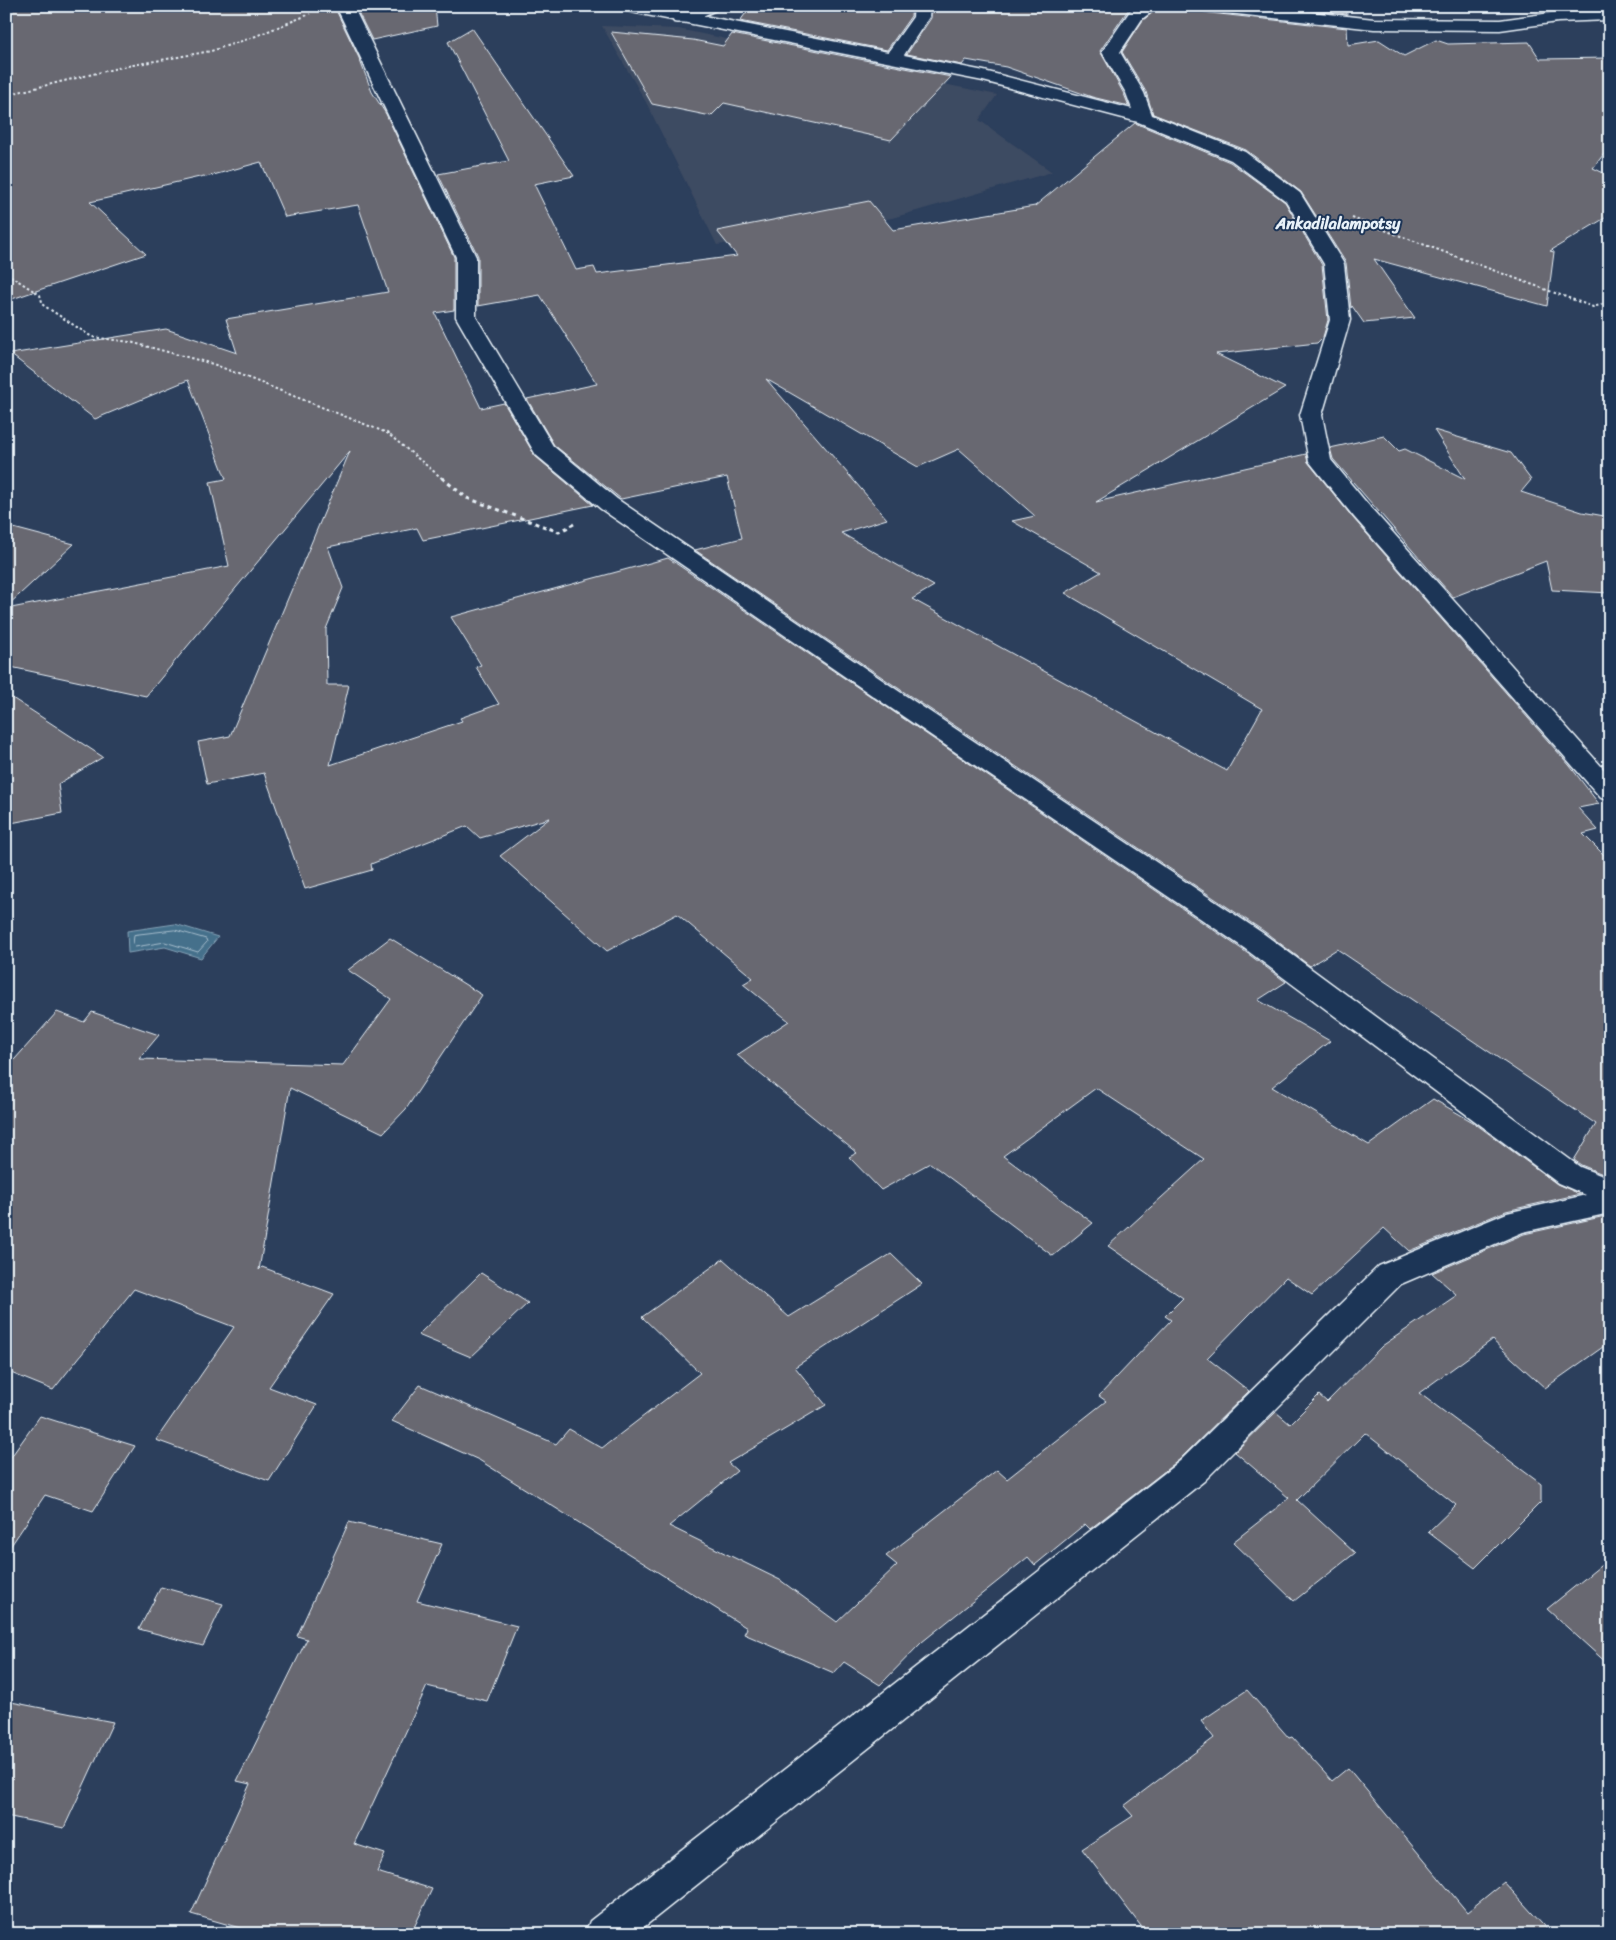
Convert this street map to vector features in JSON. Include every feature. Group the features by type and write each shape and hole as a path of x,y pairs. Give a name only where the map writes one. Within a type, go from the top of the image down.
{"street":[{"path":"344,6 466,258 466,317 544,450 609,504 885,694 1254,941 1569,1175 1610,1192"},
{"path":"626,6 984,76 1144,118 1238,156 1293,197 1334,264 1340,320 1312,415 1320,461 1362,512 1610,792"},
{"path":"680,18 710,6"},
{"path":"893,58 921,18 922,6"},
{"path":"1144,118 1135,93 1111,52 1136,15 1151,6"},
{"path":"1210,6 1374,24 1500,25 1558,17 1610,15"},
{"path":"604,1934 1192,1471 1390,1275 1518,1221 1610,1201"}],"path":[{"path":"6,95 122,67 211,51 250,38 310,13"},
{"path":"1293,197 1593,307 1610,302"},
{"path":"6,273 40,296 43,305 92,337 130,342 213,364 386,434 467,498 559,532 609,504"}],"shaded area":[{"path":"602,26 678,29 997,95 979,120 1052,172 892,218 717,245 646,102"}],"water":[{"path":"175,924 218,937 201,958 165,947 128,953 127,931"}],"building":[{"path":"6,6 334,6 359,58 372,92 386,114 454,257 454,310 435,313 481,408 504,403 535,456 593,505 423,540 417,528 328,547 343,588 326,629 327,685 349,685 330,765 462,721 460,718 499,704 476,667 481,665 451,617 668,558 1243,950 1286,982 1258,1000 1330,1041 1272,1087 1369,1145 1433,1099 1473,1122 1557,1184 1580,1194 1506,1211 1409,1251 1384,1228 1312,1295 1286,1277 1207,1358 1249,1391 1179,1460 1090,1529 1085,1524 1035,1565 1028,1557 922,1642 880,1685 844,1662 834,1673 744,1634 747,1628 479,1460 392,1421 420,1385 556,1444 569,1429 602,1448 700,1373 642,1317 723,1259 789,1317 891,1254 922,1284 795,1367 826,1405 728,1463 737,1471 669,1526 780,1580 837,1622 897,1565 886,1556 997,1470 1007,1479 1106,1401 1099,1396 1171,1320 1165,1316 1183,1298 1108,1246 1204,1159 1096,1088 1003,1156 1093,1223 1053,1256 930,1163 881,1190 849,1157 857,1153 737,1055 789,1021 743,984 753,978 677,914 607,951 500,856 550,818 480,838 467,826 371,864 372,870 305,889 264,773 207,784 198,742 230,736 350,451 146,696 6,666 6,609 229,566 210,482 226,479 188,380 95,419 10,354 166,329 237,353 226,319 388,292 358,205 285,217 261,162 206,177 90,202 146,254 6,301"},
{"path":"355,6 435,6 437,26 372,40"},
{"path":"751,6 912,6 911,16 887,50 740,21"},
{"path":"932,6 1135,6 1128,10 1100,51 1129,106 1092,97 1006,67 966,60 962,65 907,54 931,18"},
{"path":"1161,6 1192,6 1210,13 1347,28 1348,45 1379,40 1404,56 1436,40 1448,44 1529,42 1540,59 1610,58 1610,146 1593,168 1610,176 1610,215 1550,251 1554,252 1547,306 1374,259 1415,318 1364,323 1352,306 1351,308 1346,263 1301,192 1246,150 1153,114 1146,92 1122,52 1143,20"},
{"path":"1277,6 1346,6 1347,14"},
{"path":"472,28 574,176 534,184 576,270 594,267 597,274 737,256 717,231 869,201 893,230 1035,206 1135,123 1230,162 1285,202 1322,265 1328,320 1323,337 1317,343 1216,354 1285,388 1096,502 1306,454 1308,462 1353,518 1570,766 1599,804 1578,808 1598,830 1583,834 1610,861 1610,1177 1581,1165 1574,1160 1596,1124 1337,949 1310,966 1265,932 895,686 695,550 742,538 727,477 621,499 554,445 527,399 597,384 540,295 478,306 478,256 438,174 509,161 448,42","holes":["766,379 918,467 959,449 1035,516 1012,521 1101,572 1065,593 1262,709 1227,771 912,599 934,586 841,533 887,519"]},
{"path":"611,32 693,40 723,46 732,34 951,77 891,140 724,103 711,116 652,104"},
{"path":"1434,430 1511,453 1531,480 1521,492 1582,512 1610,517 1610,593 1552,590 1546,561 1453,597 1333,459 1330,448 1384,436 1399,451 1405,449 1465,479"},
{"path":"6,526 74,544 6,607"},
{"path":"6,694 103,757 58,784 62,813 6,824"},
{"path":"390,938 482,995 406,1109 383,1133 290,1088 259,1270 262,1267 334,1294 269,1387 317,1405 269,1481 156,1440 234,1327 134,1289 53,1390 6,1371 6,1069 57,1012 84,1022 92,1012 159,1035 139,1059 343,1065 391,999 348,970"},
{"path":"1610,1215 1610,1342 1545,1388 1492,1340 1419,1393 1541,1484 1541,1502 1475,1568 1428,1532 1456,1505 1365,1433 1297,1500 1355,1553 1294,1601 1233,1542 1289,1498 1235,1452 1276,1412 1290,1424 1319,1395 1327,1402 1382,1346 1457,1295 1432,1273 1524,1234"},
{"path":"481,1273 528,1303 471,1357 418,1335"},
{"path":"40,1416 135,1446 93,1511 45,1495 6,1553 6,1464"},
{"path":"349,1522 442,1544 417,1601 517,1626 487,1701 427,1686 354,1844 385,1854 377,1872 432,1889 411,1934 261,1934 191,1914 250,1784 237,1781 307,1639 297,1636"},
{"path":"1610,1558 1610,1666 1547,1609"},
{"path":"161,1587 223,1604 203,1646 139,1629"},
{"path":"1247,1690 1289,1738 1292,1737 1332,1781 1348,1768 1467,1912 1504,1882 1551,1934 1147,1934 1082,1849 1133,1816 1124,1806 1214,1738 1201,1721"},
{"path":"6,1701 113,1722 64,1828 6,1816"}],"district":[{"name":"Ankadilalampotsy","path":"1338,223"}]}
